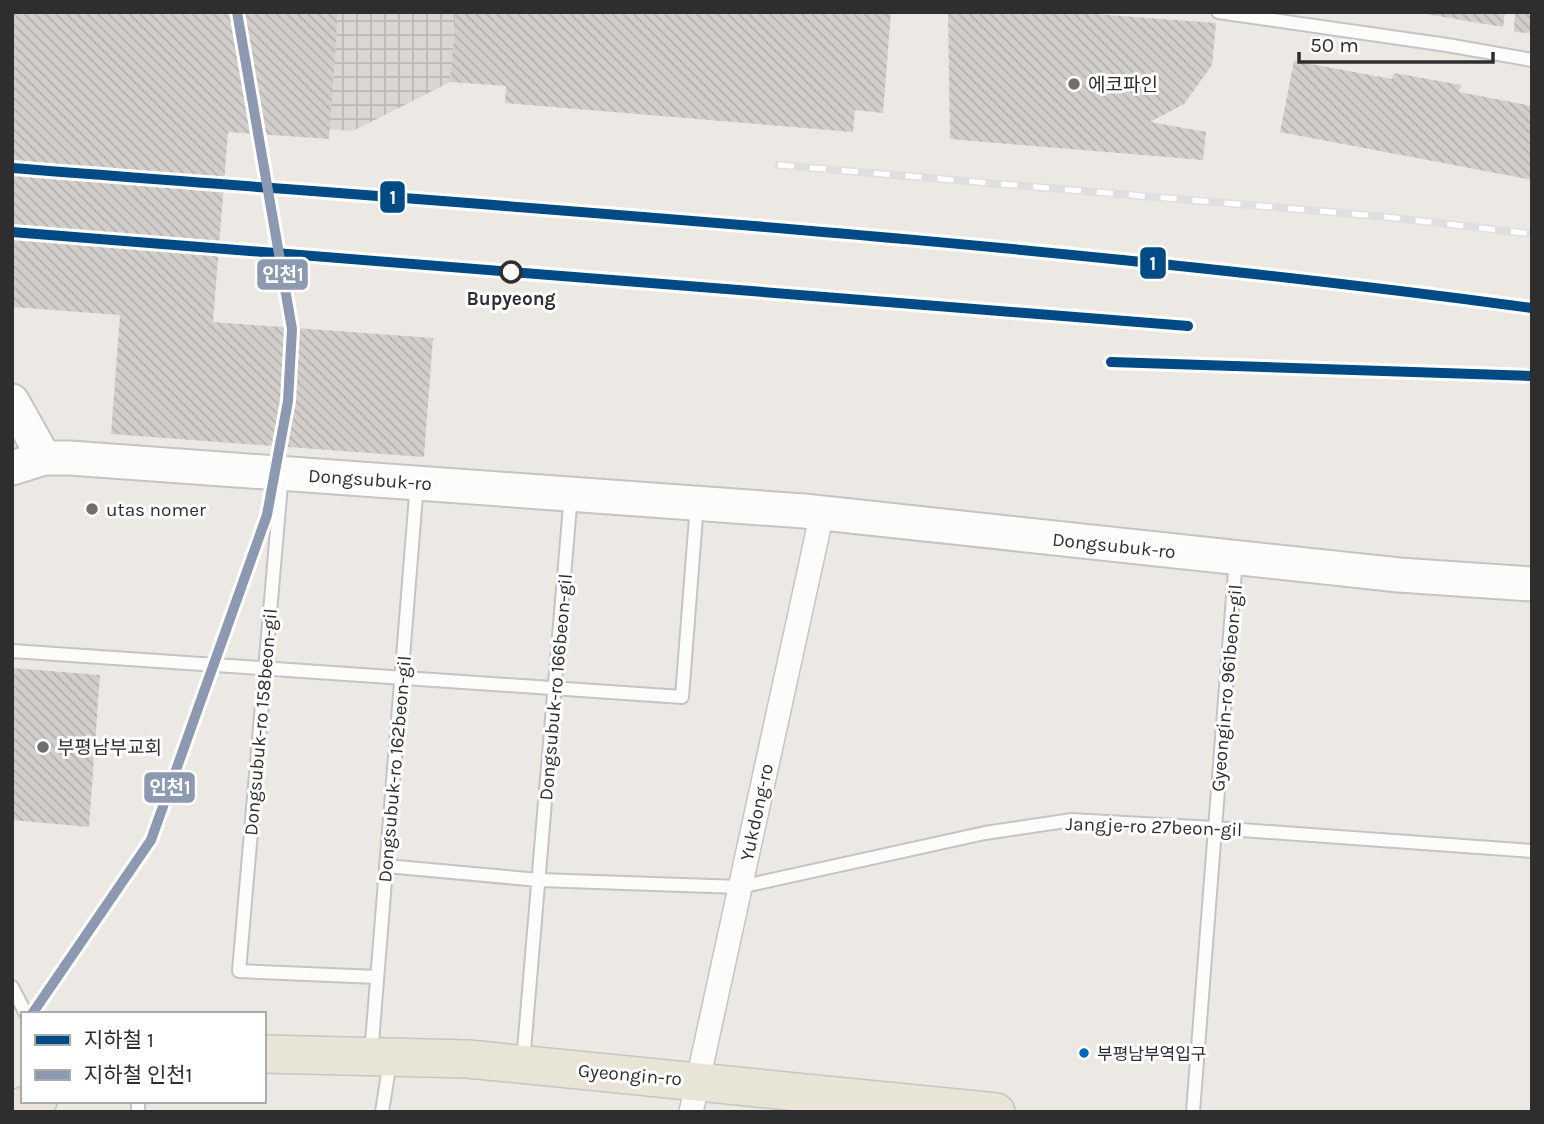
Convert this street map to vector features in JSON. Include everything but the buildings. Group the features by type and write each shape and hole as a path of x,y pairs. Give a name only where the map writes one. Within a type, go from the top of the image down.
{"main road":[{"name":"Gyeongin-ro","path":"266,1054 468,1059 523,1064 694,1096 996,1112"},
{"path":"12,1110 32,1103"}],"street":[{"path":"12,401 44,458"},
{"name":"Dongsubuk-ro","path":"12,468 44,458 70,458 697,503 821,513 1399,575 1532,584"},
{"name":"Yukdong-ro","path":"694,1096 821,513"}],"lane":[{"path":"1218,12 1532,60"},
{"name":"Dongsubuk-ro 158beon-gil","path":"282,473 239,971 377,977"},
{"name":"Dongsubuk-ro 162beon-gil","path":"382,1112 377,977 417,483"},
{"name":"Dongsubuk-ro 166beon-gil","path":"523,1064 571,494"},
{"path":"12,651 682,696 697,503"},
{"name":"Gyeongin-ro 961beon-gil","path":"1193,1112 1236,558"},
{"name":"Jangje-ro 27beon-gil","path":"740,887 985,833 1072,820 1532,851"},
{"path":"386,866 538,880 740,887"},
{"path":"12,987 25,1012"}],"shaded area":[{"path":"338,12 456,12 450,82 353,131 329,129"}],"railway":[{"path":"778,165 1378,216 1532,234"}],"metro line":[{"name":"인천1","path":"33,1012 151,840 267,515 288,401 292,329 237,12"},
{"name":"1","path":"12,168 963,244 1342,284 1532,308"},
{"name":"1","path":"12,232 1188,326"},
{"name":"1","path":"1111,362 1532,376"}],"place":[{"name":"에코파인","path":"1074,84"},
{"name":"Bupyeong","path":"511,272"},
{"name":"utas nomer","path":"92,509"},
{"name":"부평남부교회","path":"43,747"},
{"name":"부평남부역입구","path":"1084,1053"}]}
